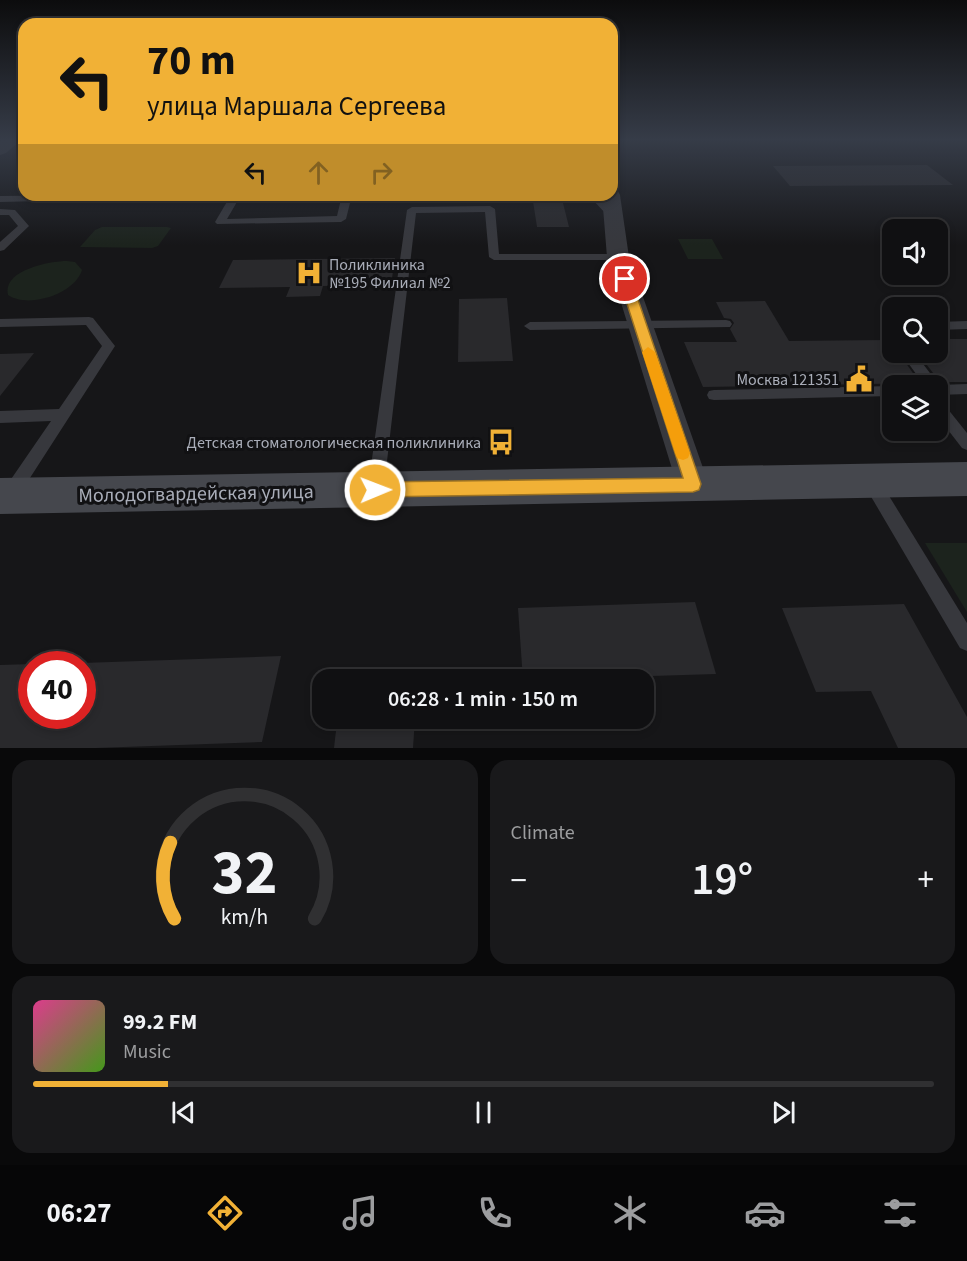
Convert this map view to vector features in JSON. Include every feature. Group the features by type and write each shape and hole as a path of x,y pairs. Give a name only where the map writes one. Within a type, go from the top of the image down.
{"street":[{"path":"612,205 618,257 693,484"},
{"name":"Молодогвардейская улица","path":"4,496 967,479"}],"lane":[{"path":"0,199 18,197"},
{"path":"232,201 220,222 341,219 346,201"},
{"path":"489,201 495,257 618,257"},
{"path":"375,490 412,210 490,209"},
{"path":"0,212 12,212 24,226 0,248"},
{"path":"0,323 89,321 109,345 63,415 4,496"},
{"path":"530,326 726,324"},
{"path":"948,326 967,325"},
{"path":"915,363 924,375"},
{"path":"948,390 967,389"},
{"path":"714,395 882,391"},
{"path":"0,417 63,415"},
{"path":"948,420 967,444"},
{"path":"871,481 967,641"}],"shaded area":[{"path":"102,227 171,228 158,246 152,248 80,247 95,230"},
{"path":"678,239 712,239 723,259 688,259"},
{"path":"75,262 82,270 78,279 61,292 38,300 17,299 8,295 8,286 12,279 20,273 39,265"},
{"path":"925,543 967,543 967,612"}],"building":[{"path":"781,175 940,175 953,185 790,186"},
{"path":"533,201 562,201 569,227 537,227"},
{"name":"Поликлиника №195 Филиал №2","path":"395,258 391,285 323,286 320,296 286,297 290,287 219,288 233,260"},
{"path":"507,298 513,361 458,362 459,299"},
{"path":"765,301 789,341 882,340 882,363 906,363 914,375 882,375 882,384 703,387 684,342 737,342 730,329 734,323 731,319 724,318 716,302"},
{"path":"948,339 967,339 967,382 948,382 948,375 935,375 925,363 948,363"},
{"path":"34,353 0,396 0,354"},
{"path":"695,602 716,674 654,676 654,669 522,669 518,608"},
{"path":"904,604 967,717 967,748 898,748 871,691 816,692 782,608"},
{"path":"281,656 262,742 96,748 0,748 0,665 18,664 18,729 96,729 96,663"},
{"path":"336,729 414,729 413,748 334,748"}],"slow traffic":[{"path":"648,352 683,453"}],"place":[{"name":"Поликлиника №195 Филиал №2","path":"309,273"},
{"name":"Москва 121351","path":"859,379"},
{"name":"Детская стоматологическая поликлиника","path":"501,442"}],"route":[{"path":"375,490 693,484 625,279"}]}
